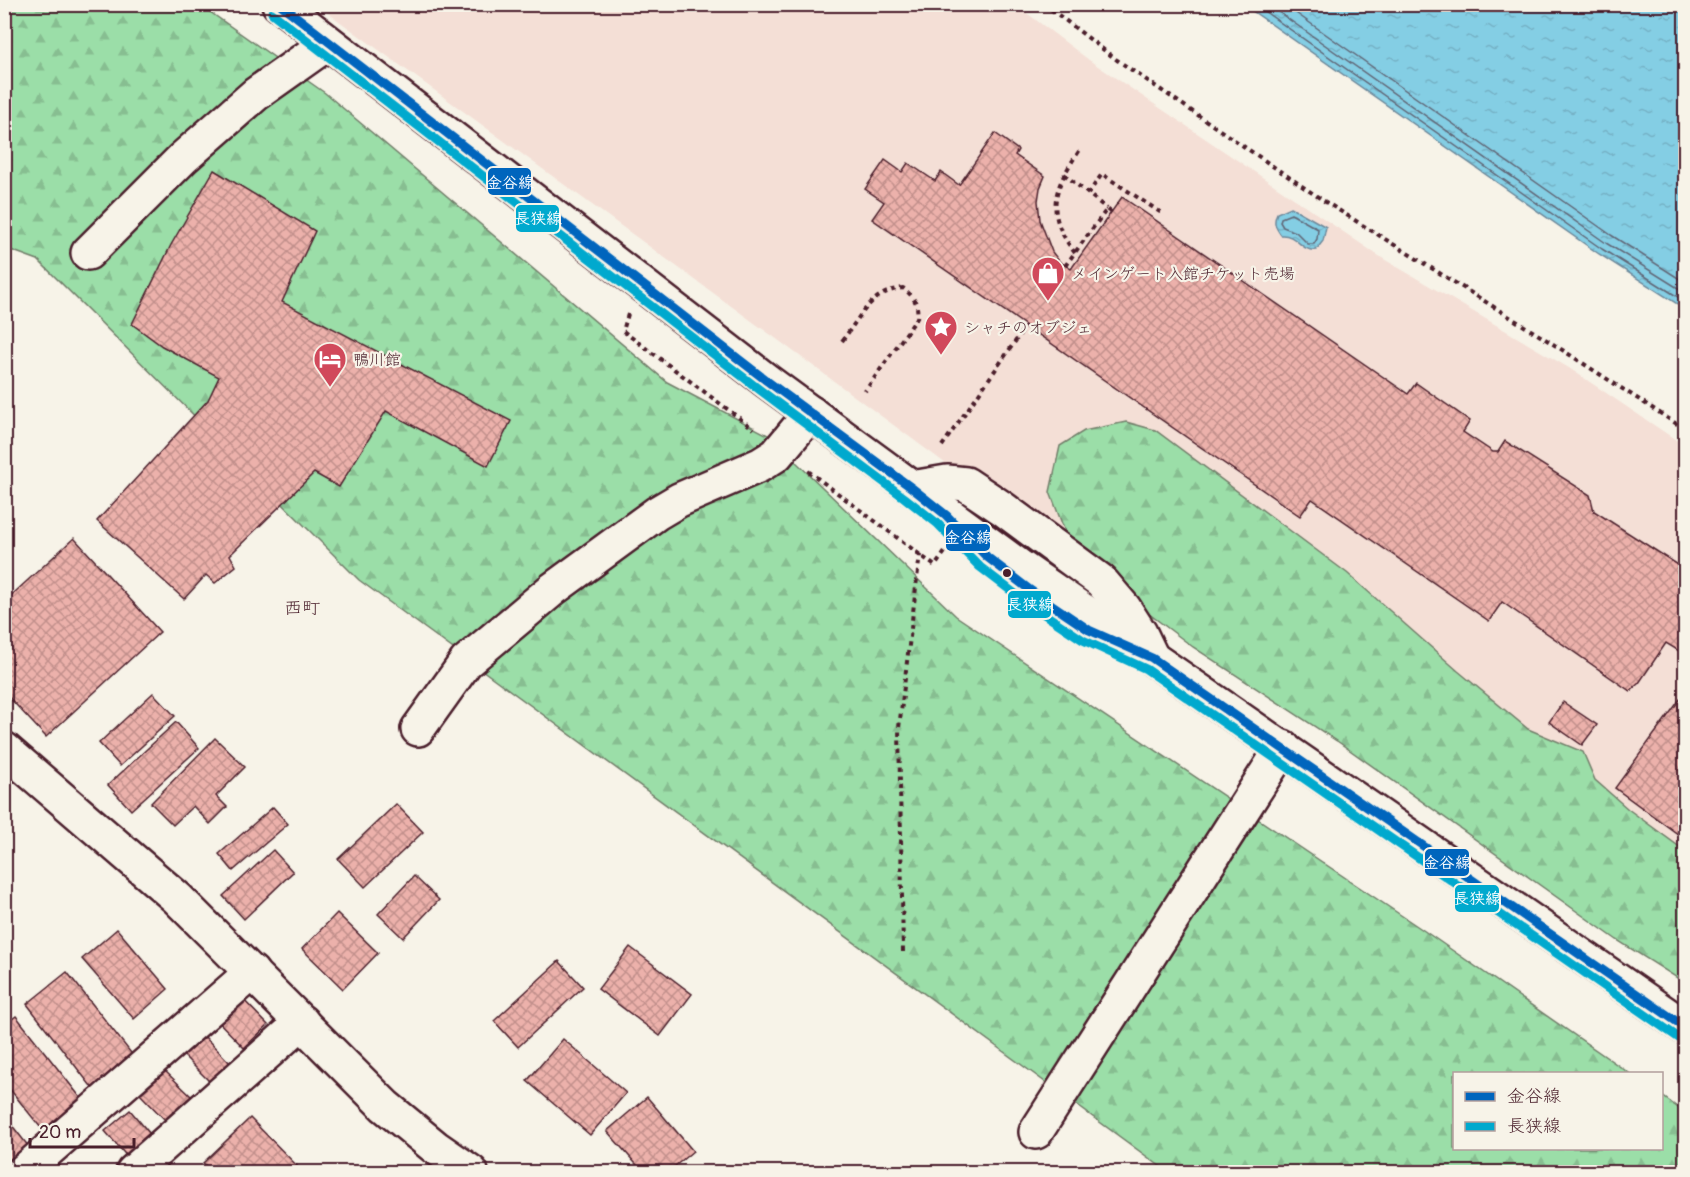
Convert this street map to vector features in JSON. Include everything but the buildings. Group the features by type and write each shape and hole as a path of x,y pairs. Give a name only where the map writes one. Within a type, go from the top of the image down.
{"main road":[{"path":"279,4 811,413 1019,566 1686,1028"},
{"path":"88,253 191,151 256,94 328,43"},
{"path":"418,729 466,662 553,589 657,513 679,500 776,456 811,413"},
{"path":"1036,1132 1282,747"},
{"path":"4,749 177,898 385,1106 471,1173"},
{"path":"23,1173 252,972"},
{"path":"133,1173 302,1022"}],"path":[{"path":"1044,4 1117,60 1324,201 1686,430"},
{"path":"1075,253 1064,240 1054,214 1055,198 1064,174 1080,150"},
{"path":"1064,174 1109,211 1065,266"},
{"path":"1088,194 1102,174 1163,214"},
{"path":"842,340 877,296 889,290 903,288 912,296 918,307 917,318 865,392"},
{"path":"628,314 623,331 754,429"},
{"path":"942,446 1026,326"},
{"path":"802,467 935,566 949,547"},
{"path":"903,952 899,728 920,554"}],"shaded area":[{"path":"317,5 1016,5 1089,60 1382,258 1569,368 1685,446 1685,980 1063,550"}],"green space":[{"path":"5,5 200,5 325,93 667,382 768,435 956,616 1423,930 1628,1072 1453,1072 1453,1150 1663,1150 1663,1097 1685,1113 1685,1172 1168,1172 359,580 38,260 5,248"},
{"path":"1126,422 1155,430 1347,573 1528,729 1583,752 1595,780 1628,809 1685,851 1685,983 1617,940 1337,741 1193,647 1075,558 1050,492 1060,446 1084,431"}],"water":[{"path":"1244,5 1685,5 1685,309 1599,254"},
{"path":"1291,207 1326,227 1323,241 1316,250 1306,248 1291,237 1281,235 1277,229 1275,222 1277,213"}],"transit line":[{"name":"金谷線","path":"280,4 767,381 912,488 946,515 987,557 1030,590 1089,630 1152,658 1686,1028"},
{"name":"長狭線","path":"272,13 760,390 905,498 938,524 980,567 1023,600 1083,640 1146,669 1679,1038"}],"place":[{"name":"メインゲート入館チケット売場","path":"1048,302"},
{"name":"シャチのオブジェ","path":"941,356"},
{"name":"鴨川館","path":"330,388"}],"district":[{"name":"西町","path":"302,608"}]}
